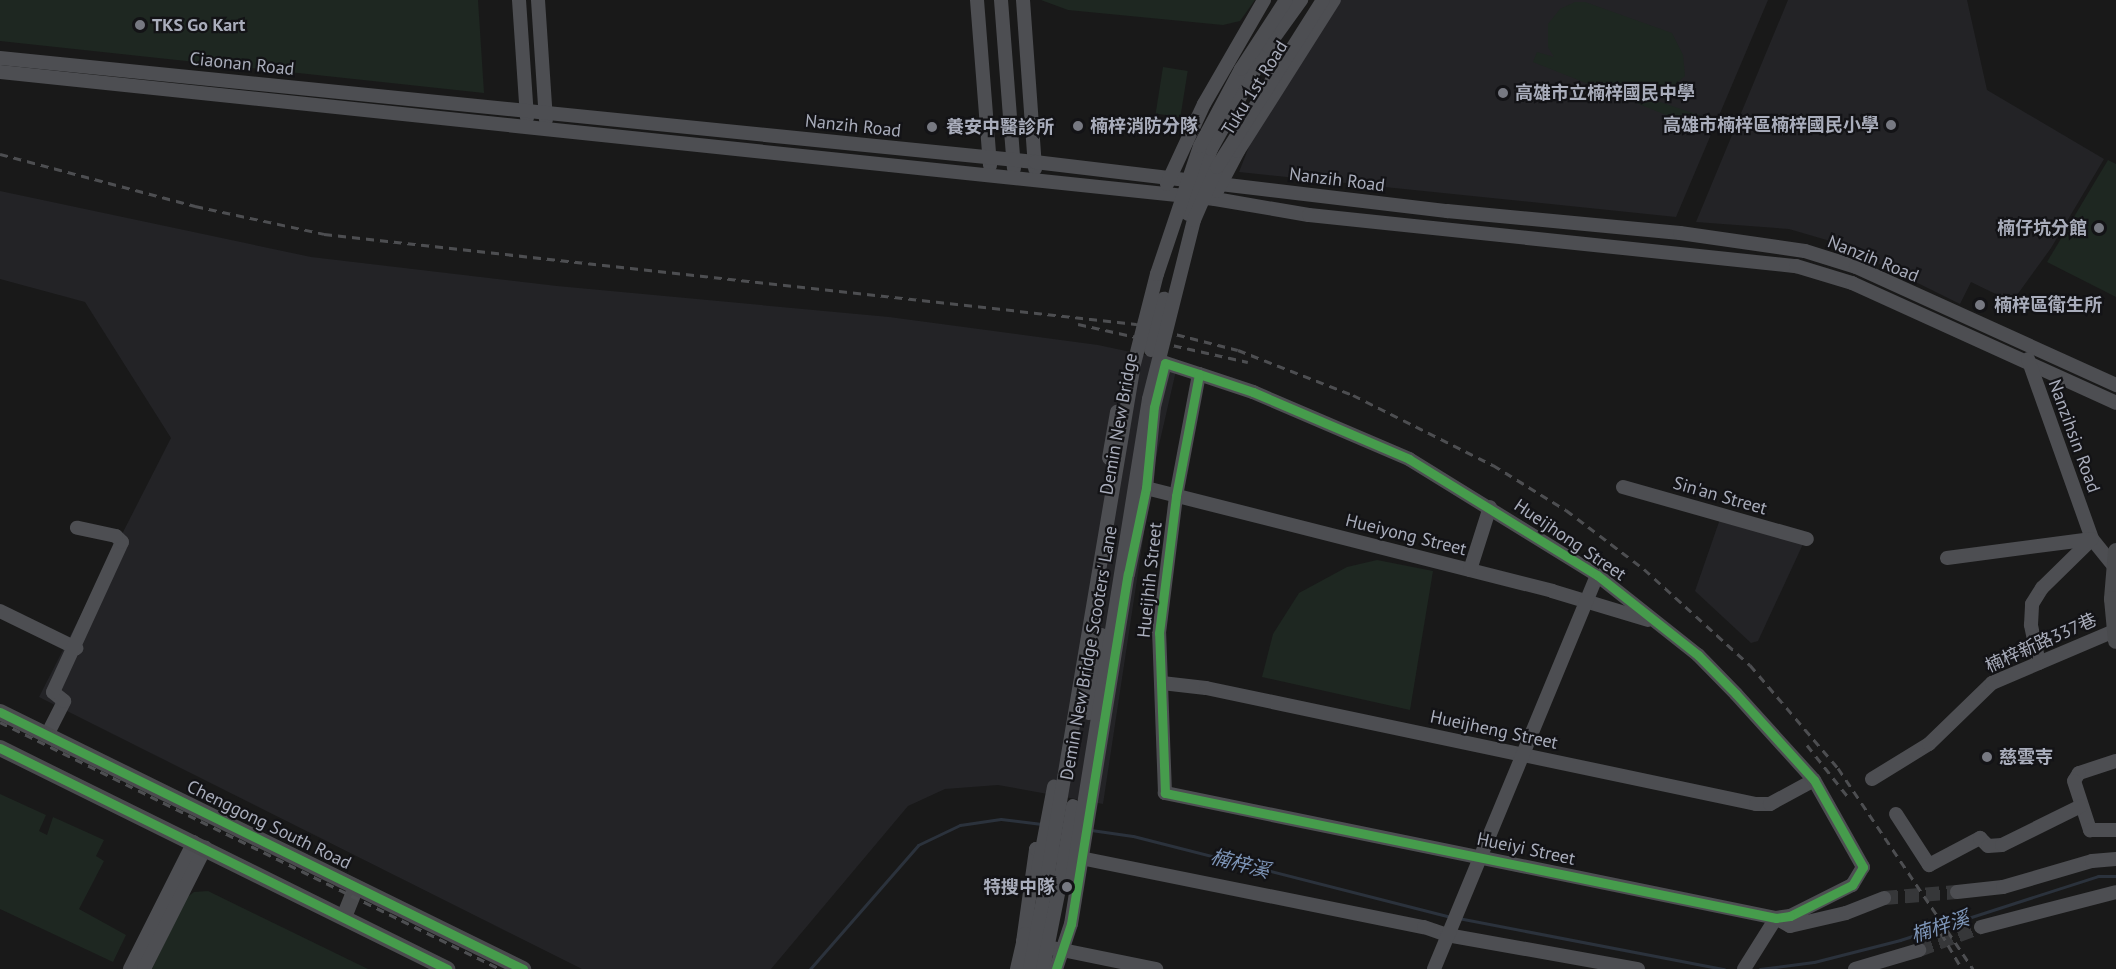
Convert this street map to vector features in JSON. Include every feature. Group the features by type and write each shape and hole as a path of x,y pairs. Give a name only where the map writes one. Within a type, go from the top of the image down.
{"main road":[{"path":"2115,562 2115,636"},
{"name":"Chenggong South Road","path":"0,712 523,969"},
{"path":"0,748 447,969"},
{"path":"344,917 356,887"}],"street":[{"path":"519,0 528,126"},
{"path":"538,0 546,128"},
{"path":"977,0 991,176"},
{"path":"1001,0 1014,179"},
{"path":"1023,0 1035,180"},
{"name":"Tuku 1st Road","path":"1162,194 1228,58 1264,0"},
{"name":"Demin New Bridge Scooters' Lane","path":"1054,881 1080,648 1113,432 1147,279 1182,167 1210,106 1277,0"},
{"name":"Demin New Bridge","path":"1054,881 1134,364 1154,285 1200,146 1241,69 1286,0"},
{"name":"Demin New Bridge","path":"1054,881 1138,416 1159,317 1195,190 1211,149 1269,46 1301,0"},
{"name":"Demin New Bridge Scooters' Lane","path":"1054,881 1149,399 1194,220 1217,167 1323,0"},
{"name":"Tuku 1st Road","path":"1215,199 1220,183 1302,45 1334,0"},
{"name":"Ciaonan Road","path":"0,58 526,111"},
{"name":"Ciaonan Road","path":"0,72 528,126"},
{"name":"Nanzih Road","path":"526,111 1035,162 1448,212 1680,233 1805,251 1856,267 2116,385"},
{"name":"Nanzih Road","path":"528,126 1215,199 1309,214 1796,266 1852,282 2116,403"},
{"name":"Nanzihsin Road","path":"2024,345 2092,539 2115,562"},
{"name":"Hueijhong Street","path":"1146,489 1154,407 1165,363 1253,392 1409,459 1597,575 1698,655 1814,780 1863,867"},
{"name":"Hueijhih Street","path":"1165,793 1159,633 1176,496 1199,374"},
{"name":"Sin'an Street","path":"1623,487 1807,538"},
{"path":"1017,969 1071,924 1128,574 1146,489"},
{"name":"Hueiyong Street","path":"1146,489 1470,570 1656,622"},
{"path":"1470,570 1490,507"},
{"path":"47,735 64,701 53,692 76,648 122,542 116,536 77,528"},
{"path":"1947,558 2092,539"},
{"path":"2039,663 2031,625 2032,604 2042,588 2092,539"},
{"path":"1434,969 1525,755 1597,575"},
{"path":"0,611 76,648"},
{"name":"楠梓新路337巷","path":"1872,779 1929,744 1992,683 2039,663 2115,636"},
{"name":"Hueijheng Street","path":"1162,683 1206,688 1756,804 1770,804 1814,780"},
{"path":"2116,761 2079,773 2074,781 2090,830 2116,830"},
{"name":"Hueiyi Street","path":"1165,793 1776,918 1790,916 1852,885 1863,867"},
{"path":"1896,814 1929,866 1980,838 1988,846 2002,845 2081,806"},
{"path":"130,969 199,845"},
{"path":"144,969 199,845"},
{"path":"1056,969 1046,943 1036,849 1084,852 1424,927 1447,935 1638,969"},
{"path":"1957,892 2003,887 2092,861 2116,860"},
{"path":"1043,969 1054,881"},
{"path":"1030,969 1046,943 1054,881"},
{"path":"1046,943 1054,881"},
{"path":"1981,927 2116,892"},
{"path":"1744,969 1776,918 1790,926 1846,913 1884,898"},
{"path":"1046,943 1156,969"},
{"path":"1855,969 1919,950"}],"shaded area":[{"path":"0,0 478,0 484,93 0,41"},
{"path":"1041,0 1255,0 1240,21 1223,25 1068,10"},
{"name":"高雄市立楠梓國民中學","path":"1340,0 1768,0 1676,217 1239,172 1252,139"},
{"name":"高雄市楠梓區楠梓國民小學","path":"1788,0 1967,0 1987,90 2104,159 2051,248 2012,302 1971,282 1960,304 1837,243 1789,229 1696,222"},
{"path":"1575,2 1585,2 1672,33 1683,55 1685,76 1657,101 1714,120 1709,132 1533,62 1537,52 1554,57 1548,47 1548,24 1560,9"},
{"path":"1163,67 1188,71 1180,117 1156,113"},
{"path":"2108,160 2116,164 2116,297 2047,262"},
{"path":"0,191 311,257 557,286 889,317 1098,345 1178,362 1154,467 1103,804 998,785 945,789 908,806 771,969 582,969 39,697 171,438 85,302 0,279"},
{"path":"1720,519 1803,544 1758,641 1751,643 1695,591"},
{"path":"1377,560 1433,571 1410,710 1262,677 1273,634 1299,593 1347,567"},
{"path":"0,794 46,815 39,831 47,835 53,817 104,840 96,856 104,861 79,909 126,935 113,962 0,909"},
{"path":"208,891 368,969 152,969 186,898 194,892"}],"waterway":[{"name":"楠梓溪","path":"810,969 918,845 960,825 1001,819 1042,824"},
{"name":"楠梓溪","path":"1091,830 1133,836 1451,917"},
{"name":"楠梓溪","path":"1760,969 1814,962 1900,940 2098,876 2116,876"},
{"name":"楠梓溪","path":"1458,918 1724,969"}],"tunnel":[{"path":"1884,898 1957,892"},
{"path":"1919,950 1981,927"}],"railway":[{"path":"0,154 195,206 324,234 1136,324 1238,350 1353,395 1493,465 1566,510 1644,569 1750,665 1838,768 1973,969"},
{"path":"1078,324 1248,362"},
{"path":"0,722 500,969"},
{"path":"1807,745 1848,797"},
{"path":"1941,933 1962,969"}],"cycle path":[{"path":"1056,969 1071,924 1128,574 1146,488 1154,407 1165,363 1199,374 1253,392 1409,459 1597,575 1698,655 1736,694 1814,780 1863,867 1852,885 1790,916 1776,918 1165,793 1159,633 1176,496 1199,374"},
{"path":"0,712 523,969"},
{"path":"0,748 447,969"}],"place":[{"name":"TKS Go Kart","path":"140,25"},
{"name":"高雄市立楠梓國民中學","path":"1503,93"},
{"name":"高雄市楠梓區楠梓國民小學","path":"1891,125"},
{"name":"楠梓消防分隊","path":"1078,126"},
{"name":"養安中醫診所","path":"932,127"},
{"name":"楠仔坑分館","path":"2099,228"},
{"name":"楠梓區衛生所","path":"1980,305"},
{"name":"慈雲寺","path":"1987,757"},
{"name":"特搜中隊","path":"1067,887"}]}
